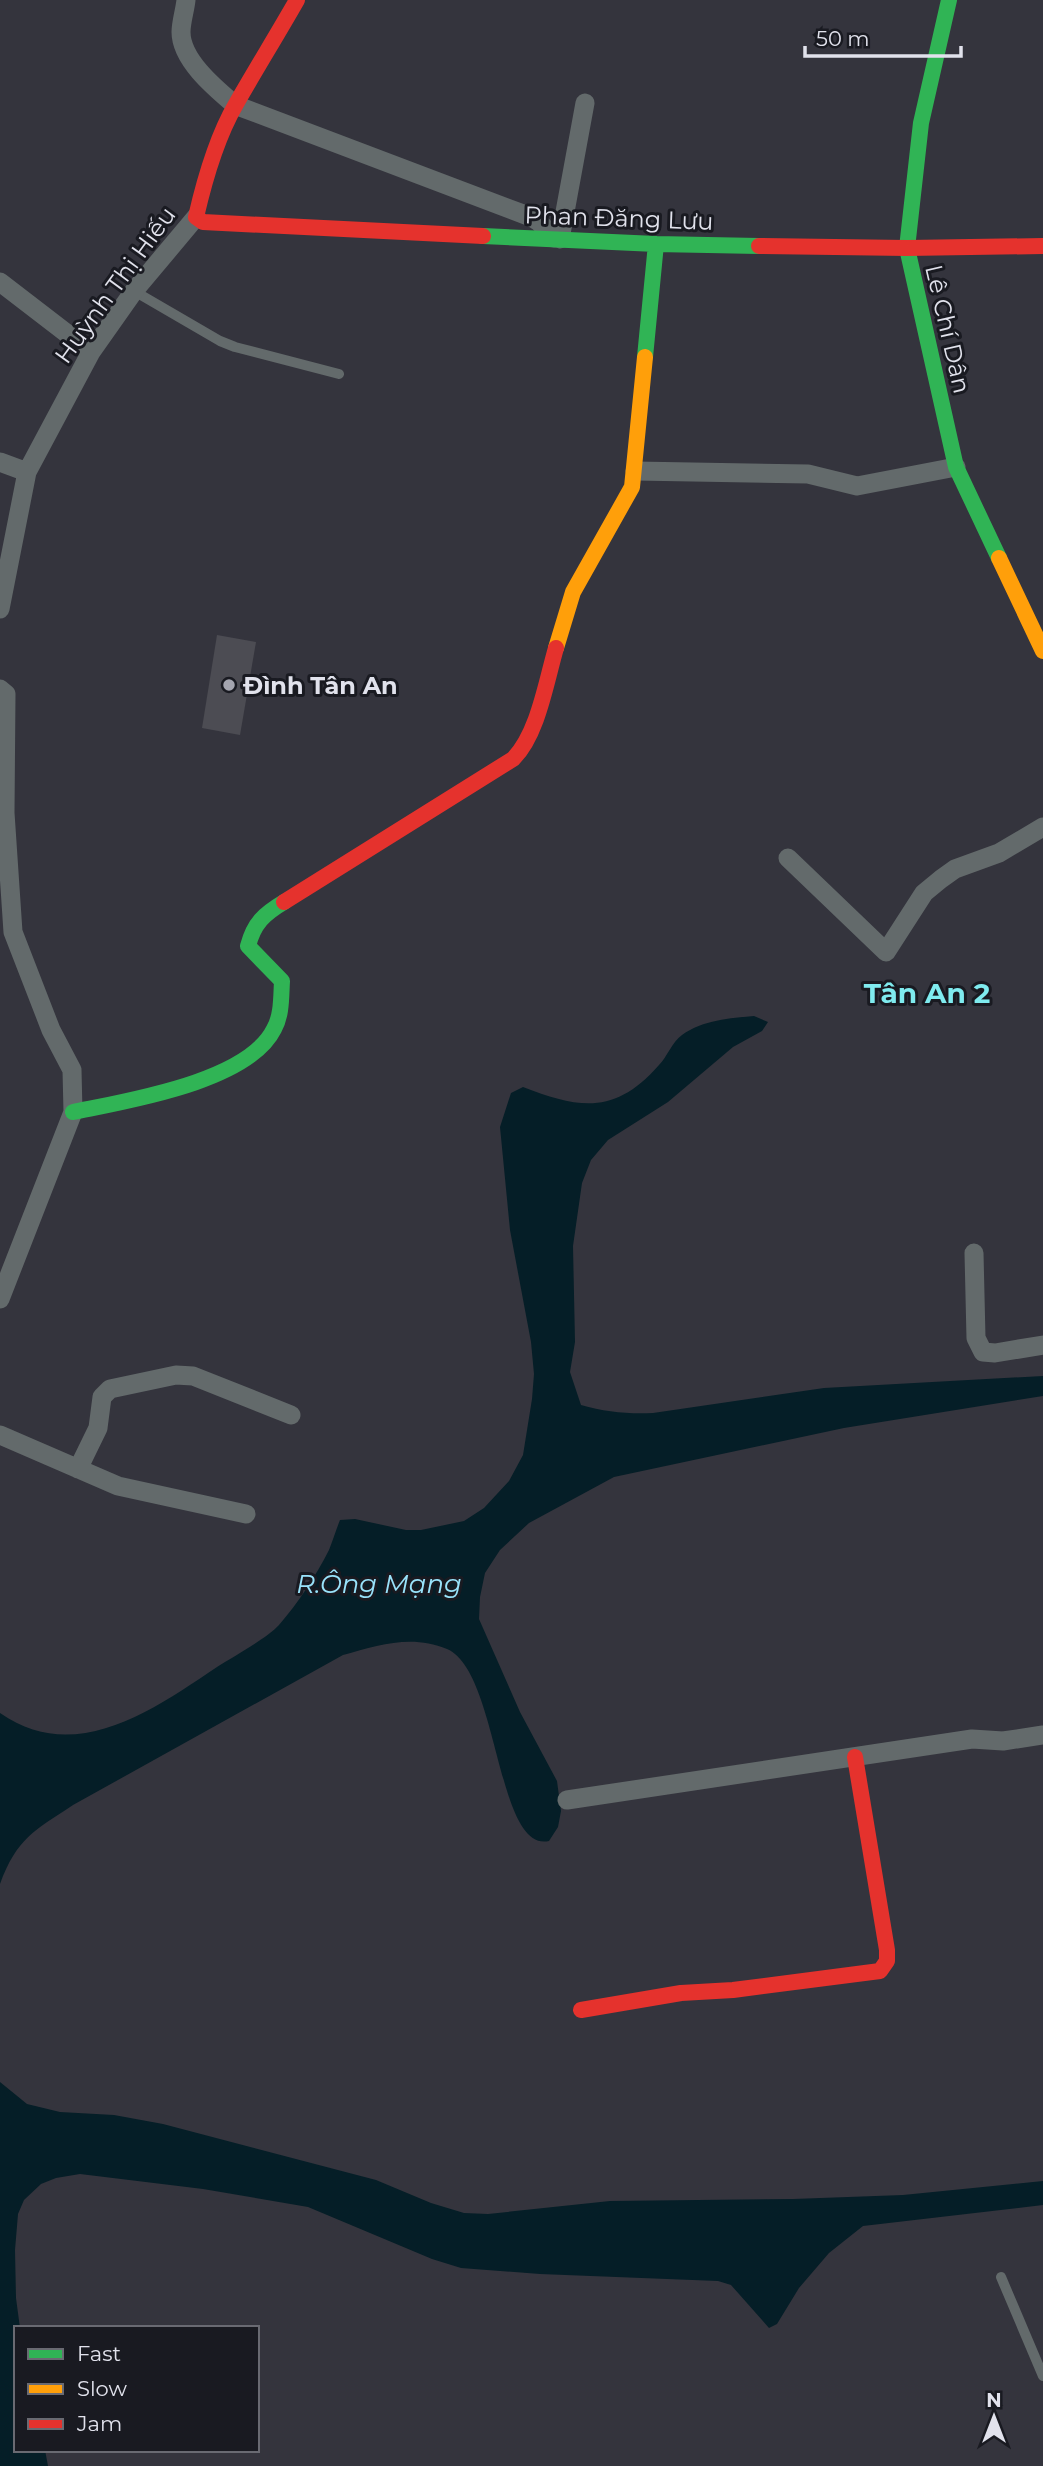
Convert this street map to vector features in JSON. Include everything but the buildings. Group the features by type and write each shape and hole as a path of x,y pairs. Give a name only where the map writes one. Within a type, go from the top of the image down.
{"street":[{"path":"186,0 181,32 184,50 211,85 235,105 531,217 557,239"},
{"name":"Huỳnh Thị Hiếu","path":"0,609 27,472 91,352 134,291 196,217 204,180 235,105 297,0"},
{"name":"Lê Chí Dân","path":"949,0 921,123 907,248 956,467 1043,651"},
{"path":"557,239 585,103"},
{"name":"Phan Đăng Lưu","path":"196,217 203,222 656,244 907,248 1043,246"},
{"path":"73,1112 172,1092 219,1074 257,1049 274,1030 281,1006 282,981 248,946 252,930 261,916 513,759 523,749 532,728 573,592 632,486 656,244"},
{"path":"0,282 91,352"},
{"path":"0,462 27,472"},
{"path":"635,471 808,474 858,486 956,467"},
{"path":"0,689 6,694 7,932 72,1070 73,1112 4,1277 0,1299"},
{"path":"788,858 886,952 924,893 941,879 955,870 999,853 1043,827"},
{"path":"974,1254 976,1338 983,1352 1041,1351"},
{"path":"78,1469 98,1428 103,1397 110,1389 176,1375 193,1376 291,1415"},
{"path":"0,1435 118,1486 246,1514"},
{"path":"567,1800 972,1739 1003,1741 1043,1735"},
{"path":"581,2010 710,1989 733,1990 880,1971 887,1965 889,1958 855,1756"}],"lane":[{"path":"134,291 235,347 339,374"},
{"path":"1001,2277 1043,2376"}],"water":[{"name":"R.Ông Mạng","path":"754,1016 768,1022 762,1031 733,1047 668,1102 608,1140 591,1160 582,1183 573,1246 575,1342 570,1372 581,1405 616,1412 653,1413 824,1388 1043,1376 1043,1396 844,1428 614,1477 529,1523 500,1550 485,1573 479,1619 520,1712 557,1781 561,1811 558,1827 549,1841 532,1837 518,1819 477,1690 464,1664 447,1649 434,1645 421,1642 395,1643 343,1655 73,1805 28,1837 13,1856 0,1884 0,1713 28,1728 57,1734 85,1733 113,1726 140,1714 167,1700 279,1625 318,1570 340,1520 355,1519 406,1530 421,1530 464,1521 484,1508 509,1481 523,1455 534,1374 531,1342 510,1230 500,1127 511,1093 523,1087 579,1103 612,1100 643,1081 662,1062 678,1038 690,1030 717,1021"},
{"path":"0,2082 27,2104 60,2112 114,2115 163,2124 376,2180 431,2203 464,2213 488,2214 610,2201 903,2195 1043,2181 1043,2205 863,2226 829,2253 799,2288 777,2324 769,2328 731,2285 718,2281 461,2268 432,2259 308,2207 203,2189 80,2174 56,2178 41,2184 24,2200 18,2214 15,2250 20,2326 14,2326 14,2452 45,2452 48,2466 0,2466"}],"traffic: fast":[{"path":"949,0 921,123 907,248 956,467 999,558"},
{"path":"483,236 759,246"},
{"path":"645,357 656,244"},
{"path":"73,1112 153,1095 213,1076 239,1063 260,1047 277,1024 282,981 248,946 253,931 261,920 284,902"}],"traffic: slow":[{"path":"556,648 573,592 632,487 645,357"},
{"path":"999,558 1043,651"}],"traffic: jam":[{"path":"297,0 229,116 212,159 196,217 203,222 483,236"},
{"path":"759,246 1043,246"},
{"path":"284,902 513,759 522,748 535,722 556,648"},
{"path":"581,2010 681,1993 733,1990 880,1971 887,1961 887,1950 855,1757"}],"place":[{"name":"Đình Tân An","path":"229,685"}],"district":[{"name":"Tân An 2","path":"927,993"}]}
